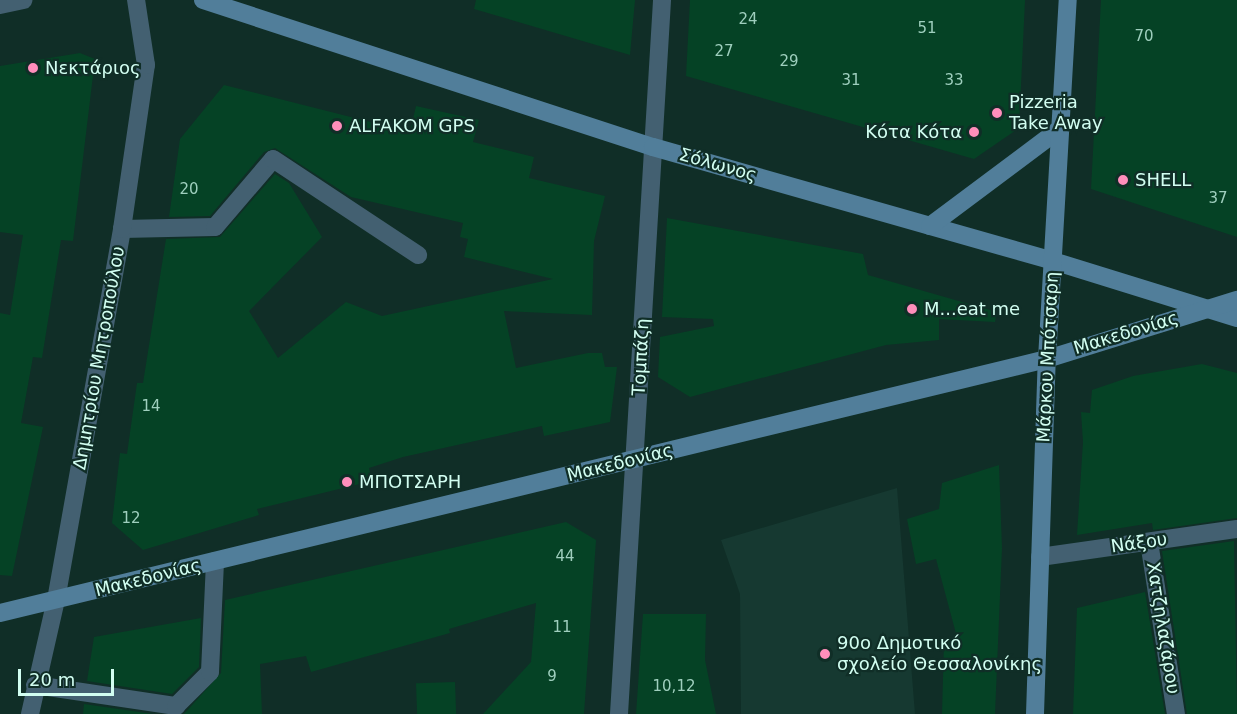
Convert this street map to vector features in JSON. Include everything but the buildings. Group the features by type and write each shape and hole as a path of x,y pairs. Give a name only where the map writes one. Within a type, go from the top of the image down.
{"street":[{"path":"0,5 23,0"},
{"name":"Δημητρίου Μητροπούλου","path":"30,714 56,600 122,229 146,65 136,0"},
{"name":"Σόλωνος","path":"203,0 653,147 1053,261 1237,318"},
{"name":"Τομπάζη","path":"619,714 662,0"},
{"name":"Μάρκου Μπότσαρη","path":"1035,714 1047,359 1068,0"},
{"path":"930,226 1061,128"},
{"path":"122,229 215,227 273,159 418,255"},
{"name":"Μακεδονίας","path":"0,614 1047,359 1237,300"},
{"name":"Νάξου","path":"1040,557 1237,529"},
{"name":"Χατζηλαζάρου","path":"1149,542 1176,714"},
{"path":"35,685 176,706 210,672 215,561"}],"shaded area":[{"name":"90ο Δημοτικό σχολείο Θεσσαλονίκης","path":"897,488 915,714 741,714 740,594 721,540"}],"place":[{"name":"Νεκτάριος","path":"33,68"},
{"name":"Pizzeria Take Away","path":"997,113"},
{"name":"ALFAKOM GPS","path":"337,126"},
{"name":"Κότα Κότα","path":"974,132"},
{"name":"SHELL","path":"1123,180"},
{"name":"M...eat me","path":"912,309"},
{"name":"ΜΠΟΤΣΑΡΗ","path":"347,482"},
{"name":"90ο Δημοτικό σχολείο Θεσσαλονίκης","path":"825,654"}]}
